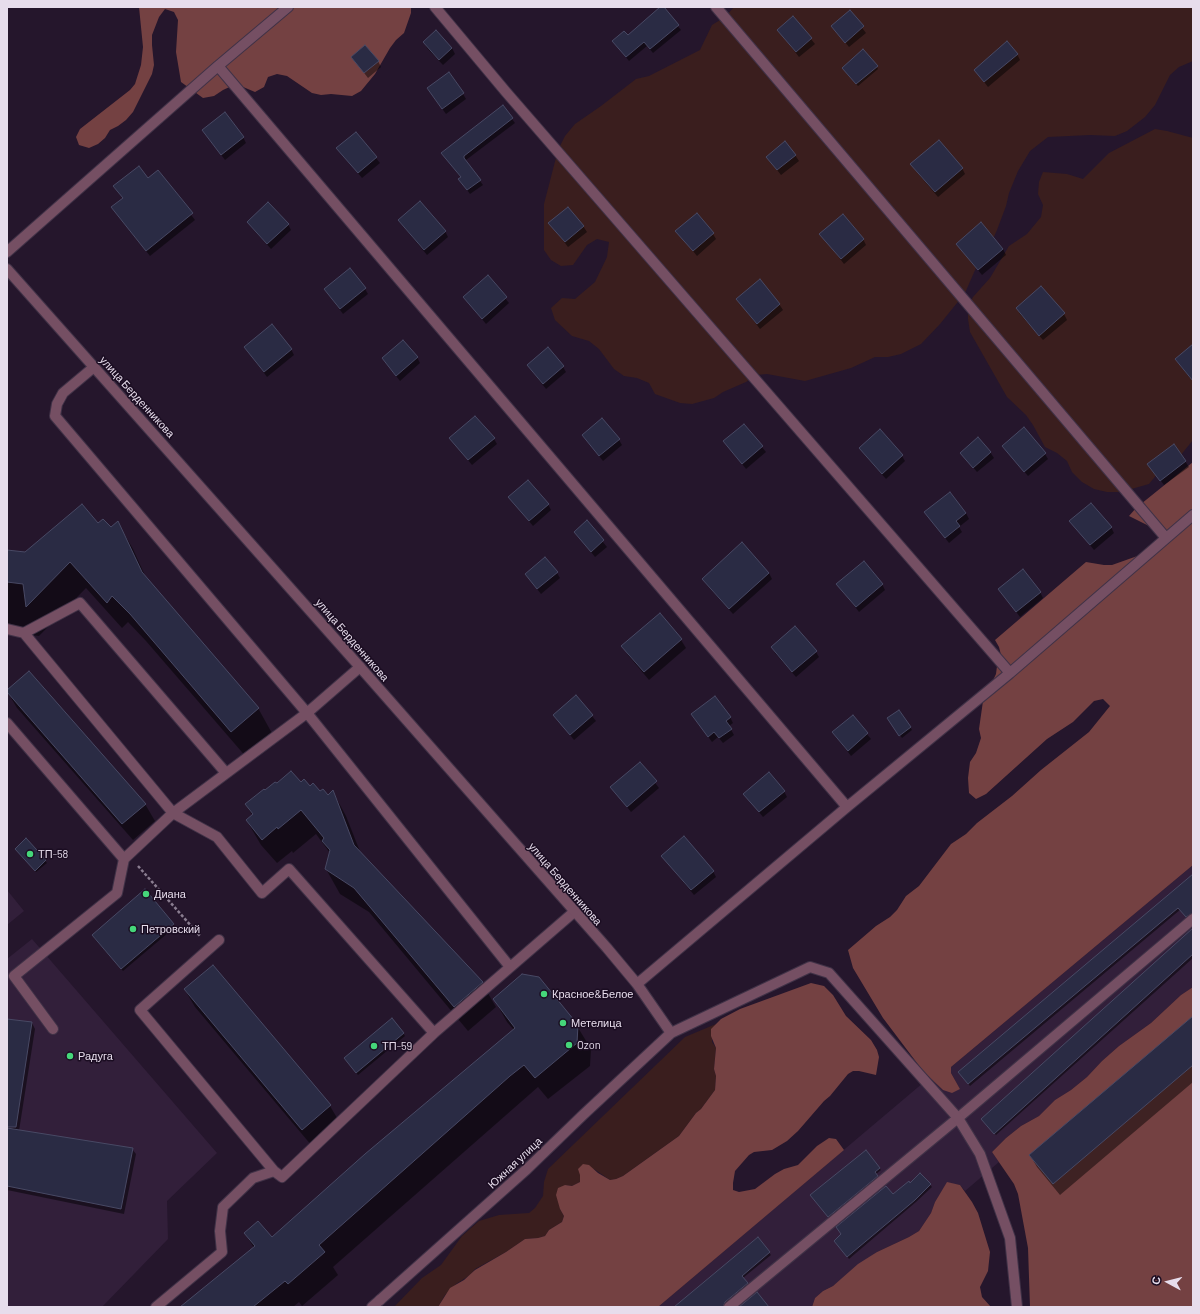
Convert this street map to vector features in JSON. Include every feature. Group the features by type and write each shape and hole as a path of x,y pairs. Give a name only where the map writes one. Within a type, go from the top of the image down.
{"street":[{"path":"7,252 218,66 288,7"},
{"path":"435,7 506,92 1010,673"},
{"path":"716,7 1166,538"},
{"path":"218,66 847,807"},
{"name":"улица Берденникова","path":"7,269 360,667 637,984 671,1033"},
{"path":"94,367 63,392 57,404 55,416 307,713 510,967"},
{"path":"637,984 847,807 1010,673 1193,515"},
{"path":"24,633 80,603 226,773"},
{"path":"7,629 24,633 172,813 217,837 262,892 289,869 434,1033"},
{"path":"53,1029 14,976 117,893 127,858 172,813 307,713 360,667"},
{"path":"7,724 127,858"},
{"path":"219,940 140,1010 274,1171 282,1177 434,1033 574,912"},
{"path":"729,1307 958,1118 1193,919"},
{"name":"Южная улица","path":"372,1307 527,1169 671,1033 810,967 830,973 958,1118 980,1154 1010,1238 1017,1307"},
{"path":"156,1307 222,1252 220,1231 223,1207 253,1178 274,1171"}],"path":[{"path":"127,858 210,948"}],"shaded area":[{"path":"139,7 411,7 411,13 404,33 390,48 375,74 361,91 352,96 331,94 321,95 312,93 287,76 277,74 268,77 264,87 255,92 236,84 214,96 203,98 181,82 176,52 178,20 174,12 165,9 159,17 152,35 154,65 152,74 133,112 126,120 110,130 105,138 98,144 89,148 79,145 76,137 80,129 130,90 135,84 141,65 143,47"},
{"path":"734,7 1193,7 1193,61 1179,67 1170,75 1155,105 1145,117 1127,131 1115,136 1090,135 1048,137 1030,151 1018,171 997,230 987,252 979,261 965,293 940,324 921,344 901,354 888,357 875,357 851,368 805,381 767,374 756,375 746,382 723,392 714,398 692,404 680,403 655,394 649,383 637,378 624,376 614,369 599,349 589,341 572,336 555,320 551,308 562,298 575,299 595,282 607,257 609,242 597,239 587,245 573,265 561,266 551,260 544,250 544,204 558,150 565,136 575,124 636,79 649,76 700,50 712,25 725,17"},
{"path":"1155,129 1193,138 1193,440 1180,456 1158,473 1149,484 1121,492 1107,492 1094,489 1082,482 1072,472 1067,461 1057,453 1045,447 1026,415 1007,397 970,332 968,307 973,297 990,278 1009,246 1027,234 1041,217 1043,205 1038,194 1039,182 1043,172 1067,174 1083,179 1109,153"},
{"path":"1193,462 1193,865 951,1067 951,1073 960,1089 952,1093 943,1090 923,1071 883,1018 853,968 848,950 897,910 906,896 919,886 951,844 966,834 977,823 1089,732 1110,706 1103,699 1094,701 1073,722 1047,739 986,794 976,799 969,793 968,778 970,762 976,753 981,738 979,729 983,701 996,674 1001,655 995,640 1086,562 1112,565 1143,554 1155,543 1159,536 1155,529 1129,516 1136,508"},
{"path":"1193,865 1193,987 1181,995 1151,1023 1119,1046 1087,1077 1071,1090 1055,1100 1039,1116 1021,1126 1006,1138 992,1152 999,1162 965,1191 960,1185 947,1183 935,1202 931,1213 919,1231 877,1252 833,1286 823,1291 815,1298 812,1307 658,1307 930,1077 943,1090 960,1089 951,1073 951,1067"},
{"path":"7,890 24,911 7,925"},
{"name":"Радуга","path":"32,939 217,1153 167,1201 168,1239 102,1307 7,1307 7,959"},
{"path":"811,983 824,986 833,995 846,1016 871,1040 879,1057 876,1075 859,1071 853,1071 848,1074 830,1096 787,1141 772,1150 754,1152 749,1155 735,1171 733,1190 739,1192 755,1189 775,1174 784,1169 798,1165 817,1146 829,1138 836,1139 844,1150 658,1307 438,1307 450,1288 464,1280 475,1270 525,1239 545,1236 549,1230 562,1222 564,1216 560,1209 556,1195 558,1188 565,1185 572,1186 580,1182 578,1169 583,1164 589,1165 598,1173 610,1180 616,1179 623,1176 679,1136 715,1090 716,1076 714,1069 716,1048 711,1036 711,1029 721,1019 740,1009"},
{"path":"1193,987 1193,1307 1030,1307 1028,1248 1018,1194 1014,1184 992,1152 1021,1126 1039,1116 1055,1100 1071,1090 1087,1077 1119,1046 1151,1023 1181,995"},
{"path":"716,1024 712,1029 712,1042 716,1048 714,1069 716,1076 715,1090 679,1136 623,1176 610,1180 594,1169 580,1175 580,1182 572,1186 565,1185 560,1209 564,1216 562,1222 549,1230 545,1236 525,1239 506,1252 475,1269 470,1275 456,1284 445,1295 438,1307 394,1307 422,1278 441,1265 462,1236 479,1221 499,1215 529,1213 535,1208 543,1196 544,1182 548,1169 685,1037"},
{"path":"947,1182 960,1185 978,1213 990,1252 988,1271 980,1287 982,1297 991,1307 812,1307 815,1298 823,1291 833,1286 858,1264 877,1252 919,1231 931,1213 935,1202"}],"building":[{"path":"660,7 664,7 679,25 650,49 644,42 626,57 612,41 624,31 628,35"},
{"path":"850,10 864,26 845,43 831,26"},
{"path":"793,16 812,38 796,52 777,30"},
{"path":"436,30 452,48 439,60 423,42"},
{"path":"1007,41 1018,54 984,82 974,70"},
{"path":"365,45 379,61 364,73 351,57"},
{"path":"863,49 878,66 856,84 842,68"},
{"path":"449,72 464,93 442,109 427,88"},
{"path":"503,105 513,118 464,156 481,180 467,190 458,179 461,177 441,153"},
{"path":"225,112 244,137 221,155 202,130"},
{"path":"356,132 377,157 358,173 336,148"},
{"path":"939,140 963,168 935,192 910,164"},
{"path":"785,141 796,155 777,170 766,157"},
{"path":"139,166 148,178 158,170 193,213 146,251 111,207 123,198 113,186"},
{"path":"420,201 446,231 424,250 398,220"},
{"path":"268,202 289,224 267,244 247,222"},
{"path":"568,207 584,226 565,242 548,223"},
{"path":"697,213 714,233 693,251 675,231"},
{"path":"843,214 864,239 841,259 819,234"},
{"path":"981,222 1003,249 978,270 956,244"},
{"path":"350,268 366,288 340,309 324,289"},
{"path":"488,275 507,297 482,319 463,297"},
{"path":"760,279 780,304 757,324 736,299"},
{"path":"1041,286 1065,313 1039,336 1016,308"},
{"path":"272,324 292,349 264,372 244,347"},
{"path":"403,340 418,357 396,376 382,358"},
{"path":"1193,344 1193,381 1175,359"},
{"path":"548,347 564,366 543,384 527,365"},
{"path":"475,416 495,438 468,460 449,438"},
{"path":"602,418 620,439 599,456 582,435"},
{"path":"744,424 763,446 742,464 723,441"},
{"path":"1024,427 1046,453 1024,472 1002,446"},
{"path":"880,429 903,455 882,474 859,448"},
{"path":"978,437 991,452 973,468 960,453"},
{"path":"1174,444 1186,461 1160,481 1147,464"},
{"path":"528,480 549,504 529,521 508,497"},
{"path":"950,492 966,513 956,521 960,526 945,538 924,512"},
{"path":"1091,503 1112,527 1090,545 1069,521"},
{"path":"82,504 98,523 103,519 111,527 118,521 142,572 259,708 231,732 130,614 112,596 107,603 70,562 26,607 23,584 7,582 7,550 25,552"},
{"path":"587,520 604,540 591,552 574,532"},
{"path":"742,542 769,573 729,609 702,579"},
{"path":"545,557 558,572 537,589 525,574"},
{"path":"864,561 883,584 856,607 836,584"},
{"path":"1023,569 1041,592 1016,612 998,589"},
{"path":"660,613 682,639 644,672 621,646"},
{"path":"795,626 817,651 792,672 771,647"},
{"path":"29,671 146,804 122,824 7,692 7,690"},
{"path":"576,695 593,715 570,735 553,715"},
{"path":"715,696 731,717 726,721 732,729 719,738 714,732 708,737 691,714"},
{"path":"899,710 911,727 899,736 887,718"},
{"path":"853,715 868,733 848,751 832,732"},
{"path":"640,762 657,781 627,807 610,787"},
{"path":"291,771 301,782 304,779 310,786 313,783 320,791 323,789 328,795 333,790 354,845 483,982 454,1007 354,888 325,869 330,850 322,841 324,838 301,810 262,840 246,820 253,814 245,804 264,789 265,790 275,782 277,783"},
{"path":"769,772 785,791 759,812 743,794"},
{"path":"684,836 714,871 691,890 661,856"},
{"name":"ТП-58","path":"26,838 46,860 35,871 15,849"},
{"path":"1193,874 1193,913 1186,917 1178,908 968,1084 958,1072"},
{"name":"Петровский","path":"145,889 174,924 121,969 92,935"},
{"path":"1193,928 1193,954 994,1134 981,1119"},
{"path":"213,965 331,1105 302,1130 184,989"},
{"path":"522,974 539,977 578,1025 577,1043 535,1078 524,1065 510,1076 319,1245 325,1252 288,1284 285,1281 253,1307 180,1307 255,1246 244,1233 258,1221 272,1237 365,1154 515,1028 493,999"},
{"path":"1193,1016 1193,1065 1053,1184 1029,1155"},
{"name":"ТП-59","path":"392,1018 404,1033 356,1073 344,1058"},
{"path":"7,1019 32,1022 16,1127 7,1127"},
{"path":"7,1128 133,1148 121,1209 7,1186"},
{"path":"866,1150 880,1168 875,1172 878,1176 828,1217 810,1195"},
{"path":"920,1173 931,1184 915,1200 847,1257 834,1241 841,1234 836,1227 886,1186 893,1194 909,1181 910,1183"},
{"path":"758,1237 770,1252 742,1276 748,1283 725,1302 723,1307 674,1307"},
{"path":"757,1292 769,1307 739,1307"}],"place":[{"name":"ТП-58","path":"30,854"},
{"name":"Диана","path":"146,894"},
{"name":"Петровский","path":"133,929"},
{"name":"Красное&Белое","path":"544,994"},
{"name":"Метелица","path":"563,1023"},
{"name":"Ozon","path":"569,1045"},
{"name":"ТП-59","path":"374,1046"},
{"name":"Радуга","path":"70,1056"}]}
